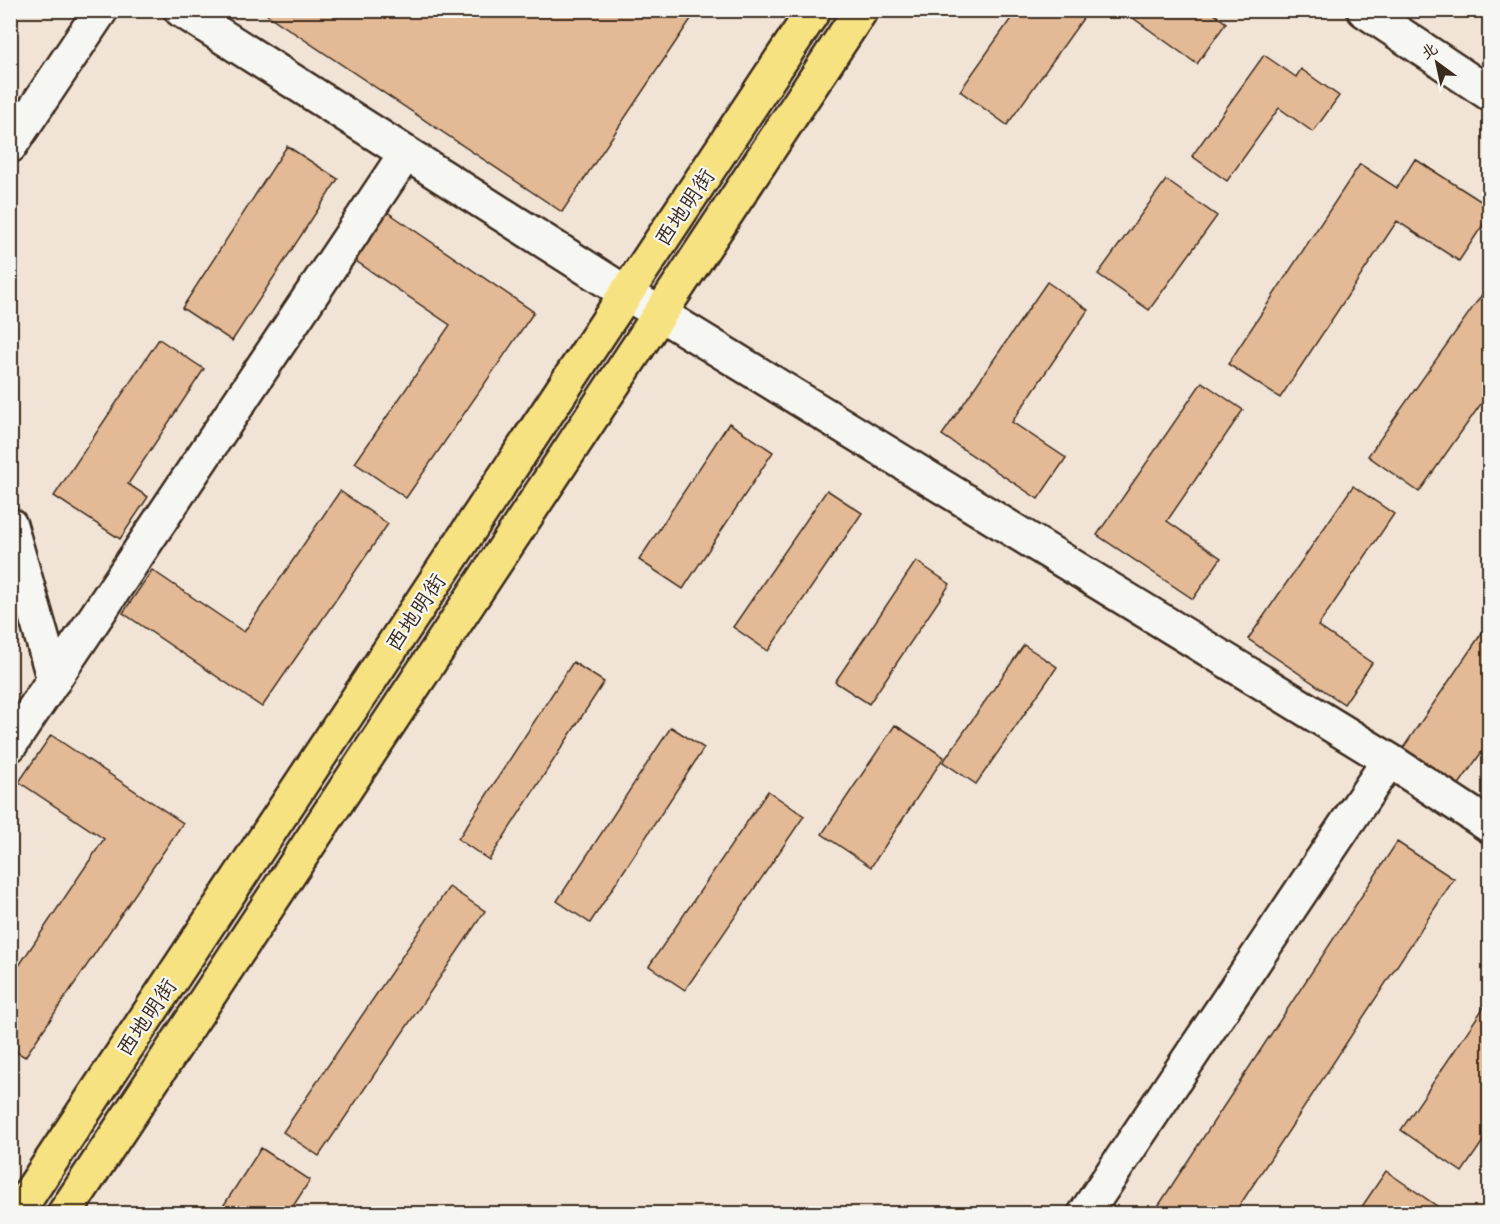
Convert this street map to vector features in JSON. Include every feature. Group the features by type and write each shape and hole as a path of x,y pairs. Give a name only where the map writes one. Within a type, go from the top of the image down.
{"main road":[{"name":"西地明街","path":"16,1214 814,10"},
{"name":"西地明街","path":"64,1214 861,10"}],"street":[{"path":"10,146 101,10"},
{"path":"181,10 627,294 1389,760 1490,826"},
{"path":"1364,10 1490,93"},
{"path":"10,746 406,153"},
{"path":"10,525 54,680"},
{"path":"1084,1214 1389,760"}],"building":[{"path":"260,10 697,10 562,212"},
{"path":"1017,10 1089,10 1007,125 960,91"},
{"path":"1122,10 1209,10 1226,23 1197,64"},
{"path":"1264,55 1296,77 1301,69 1339,96 1313,132 1279,108 1227,181 1192,156"},
{"path":"287,146 338,179 232,341 182,308"},
{"path":"1415,159 1490,207 1490,214 1459,261 1397,221 1280,398 1228,364 1360,164 1397,188"},
{"path":"1166,180 1217,216 1149,310 1098,274"},
{"path":"386,211 534,312 406,498 355,463 450,325 353,259"},
{"path":"1047,282 1088,310 1012,422 1066,458 1038,499 942,435"},
{"path":"1490,283 1490,391 1419,492 1368,456"},
{"path":"159,339 204,369 128,484 148,497 120,539 54,496"},
{"path":"1202,382 1243,410 1167,521 1221,558 1193,599 1097,535"},
{"path":"729,423 773,452 683,589 639,560"},
{"path":"1353,486 1394,514 1318,626 1372,663 1344,704 1248,639"},
{"path":"827,490 862,513 768,651 733,627"},
{"path":"340,491 388,524 262,707 123,613 152,570 244,632"},
{"path":"916,561 950,584 869,704 835,682"},
{"path":"1490,621 1490,740 1458,786 1403,748"},
{"path":"1024,645 1057,667 976,784 943,762"},
{"path":"573,662 604,682 489,860 458,839"},
{"path":"895,725 944,757 871,867 822,834"},
{"path":"671,727 704,748 590,923 557,901"},
{"path":"51,735 183,823 25,1057 10,1048 10,979 104,839 19,782"},
{"path":"768,791 804,816 685,990 649,966"},
{"path":"1397,842 1454,879 1234,1214 1153,1214"},
{"path":"449,887 485,911 319,1156 283,1132"},
{"path":"1490,998 1490,1131 1462,1172 1401,1130"},
{"path":"261,1148 310,1180 288,1214 218,1214"},
{"path":"1386,1171 1447,1213 1447,1214 1357,1214"}]}
